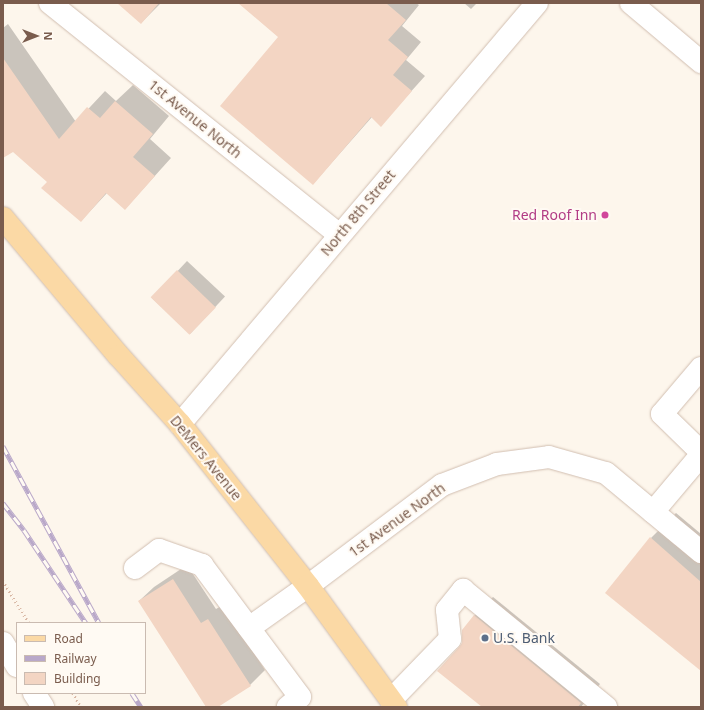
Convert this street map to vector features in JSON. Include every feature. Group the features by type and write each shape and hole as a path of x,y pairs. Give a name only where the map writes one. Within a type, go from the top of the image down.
{"main road":[{"name":"DeMers Avenue","path":"3,218 119,356 180,424 308,586 394,704"}],"street":[{"name":"1st Avenue North","path":"50,3 340,235"},
{"name":"North 8th Street","path":"180,424 537,3"},
{"path":"631,3 701,62"},
{"path":"701,368 662,414 701,452"},
{"path":"653,512 701,455"},
{"name":"1st Avenue North","path":"249,628 308,586 442,485 497,464 549,457 606,473 701,552"},
{"path":"135,568 159,550 202,565 300,697 288,707"},
{"path":"394,704 450,639 447,610 462,590 606,707"},
{"path":"3,643 16,664"},
{"path":"35,694 42,707"}],"path":[{"path":"3,581 28,622"},
{"path":"74,694 81,707"}],"building":[{"path":"117,3 159,3 141,24"},
{"path":"238,3 386,3 406,20 388,40 408,57 393,75 412,91 381,127 371,117 313,185 220,106 278,37"},
{"path":"3,58 59,139 87,107 100,118 115,101 153,134 133,157 155,176 125,210 106,193 81,222 41,188 47,182 13,152 3,158"},
{"path":"177,270 216,308 189,335 151,297"},
{"path":"650,537 701,582 701,671 605,593"},
{"path":"173,579 201,623 208,619 251,686 218,707 206,707 138,601"},
{"name":"U.S. Bank","path":"474,615 581,703 578,707 482,707 437,671 462,643 462,630"}],"railway":[{"path":"3,446 98,622"},
{"path":"3,503 24,530 85,622"},
{"path":"133,694 141,707"}],"place":[{"name":"Red Roof Inn","path":"605,215"},
{"name":"U.S. Bank","path":"485,638"}]}
